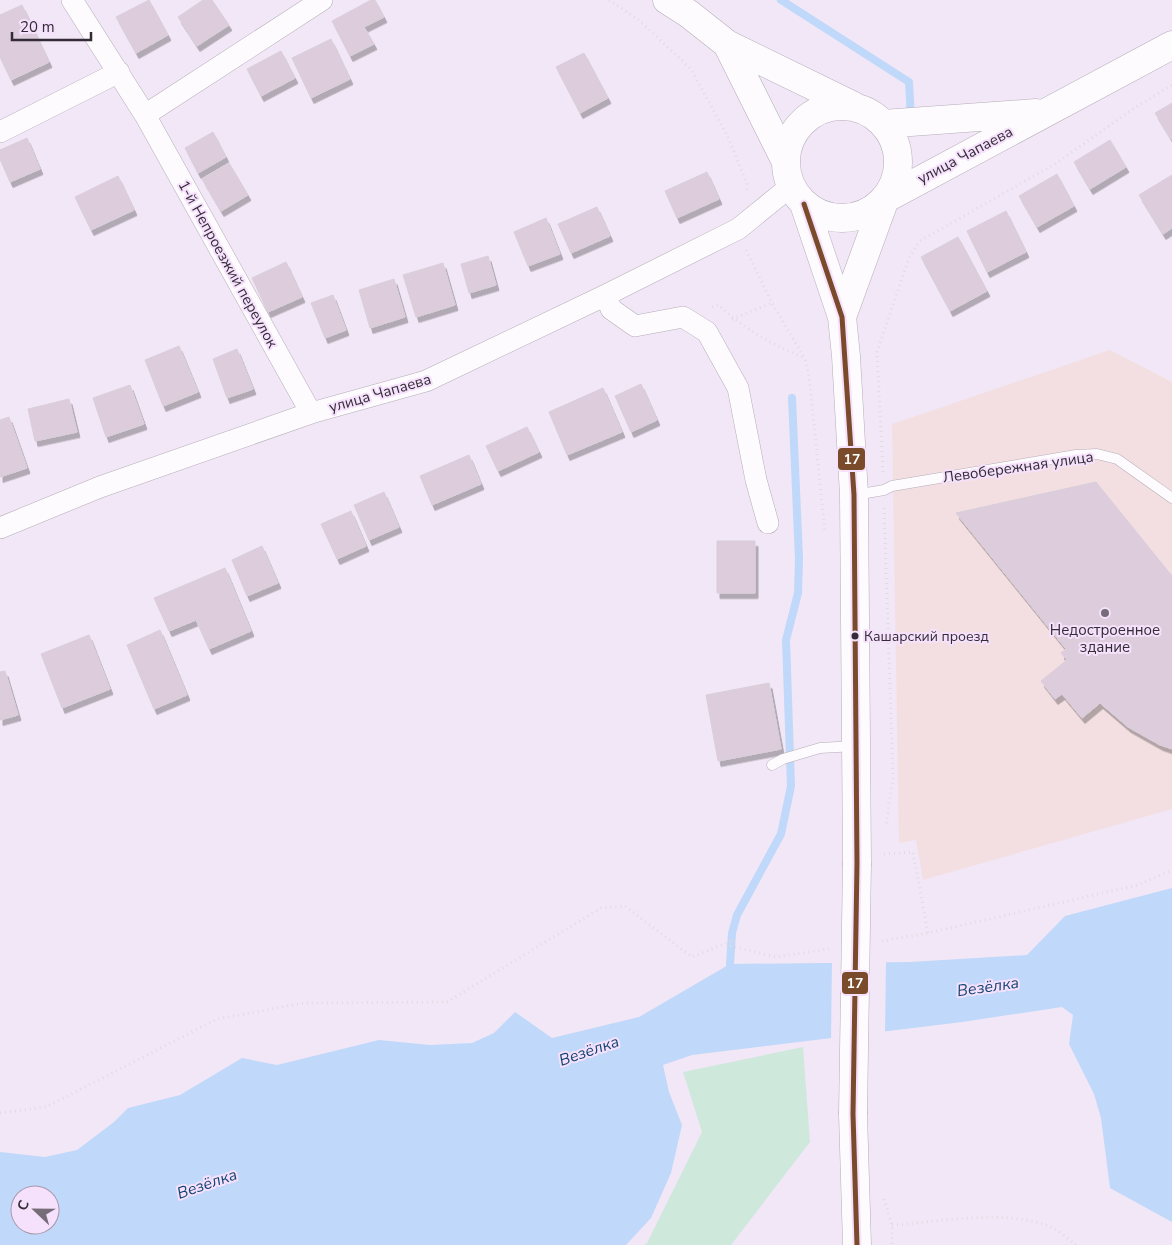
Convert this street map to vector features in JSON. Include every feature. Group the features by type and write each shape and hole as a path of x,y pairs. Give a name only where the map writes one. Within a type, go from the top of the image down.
{"street":[{"name":"1-й Непроезжий переулок","path":"72,0 145,114 311,413"},
{"path":"145,114 322,0"},
{"path":"683,7 727,44 873,115 883,124 892,137 898,153 898,169 894,185 885,199 842,317"},
{"path":"727,44 794,184 842,317 854,495 856,746 869,859 853,1114 857,1245"},
{"name":"улица Чапаева","path":"885,199 1172,45"},
{"path":"0,132 119,72"},
{"path":"860,109 842,106 825,109 810,117 797,129 789,144 794,184 819,214 837,218 855,217 871,210 885,199"},
{"name":"улица Чапаева","path":"883,124 1045,112"},
{"name":"улица Чапаева","path":"0,528 100,487 311,413 426,381 606,295 738,229 794,184"},
{"path":"606,295 611,309 635,326 683,317 707,332 738,388 756,480 768,523"}],"lane":[{"name":"Левобережная улица","path":"854,495 884,490 892,486 1066,457 1097,454 1117,459 1172,498"},
{"path":"772,765 783,759 820,748 856,746"}],"path":[{"path":"609,0 639,20 692,69 729,139 747,184 746,199"},
{"path":"884,835 893,778 884,490 877,352 909,258 920,241 1055,164 1136,107 1172,85"},
{"path":"746,249 772,303 805,359 810,386 826,539"},
{"path":"707,332 732,318 772,303"},
{"path":"683,317 719,305 732,318 776,346 805,359"},
{"path":"869,859 883,845"},
{"path":"890,854 913,852 928,933"},
{"path":"872,942 928,933 1138,885 1172,870"},
{"path":"0,1112 46,1107 217,1019 304,1003 447,1002 601,908 625,906 692,957 734,940 731,946 776,957 834,948"},
{"path":"892,1245 892,1226 1000,1217 1044,1224 1076,1245"}],"shaded area":[{"path":"1110,350 1172,382 1172,809 923,880 916,840 899,843 892,424"}],"green space":[{"path":"803,1047 810,1142 731,1245 644,1245 647,1243 702,1132 683,1072"}],"water":[{"name":"Везёлка","path":"1172,888 1172,1222 1110,1188 1101,1118 1094,1094 1069,1044 1073,1015 1062,1007 962,1022 692,1055 663,1065 669,1092 682,1125 671,1173 651,1218 626,1245 0,1245 0,1152 45,1157 77,1150 114,1122 128,1108 180,1095 242,1058 277,1065 379,1040 430,1045 472,1043 494,1033 515,1012 552,1038 639,1017 730,964 910,962 1027,955 1065,916"}],"pier":[{"path":"886,959 885,1034 831,1041 832,960"}],"building":[{"path":"149,0 168,35 136,53 116,17"},
{"path":"203,0 212,0 229,25 197,46 178,17"},
{"path":"371,0 375,0 384,17 364,27 374,44 350,56 332,21"},
{"path":"22,5 49,62 11,80 0,57 0,15"},
{"path":"331,39 350,79 311,98 292,58"},
{"path":"281,51 295,78 261,96 247,69"},
{"path":"584,53 608,98 580,113 556,67"},
{"path":"1172,103 1172,139 1171,139 1155,113"},
{"path":"213,132 226,157 198,173 185,148"},
{"path":"27,138 40,169 10,182 0,159 0,150"},
{"path":"1110,140 1126,167 1090,189 1074,162"},
{"path":"229,163 248,195 221,211 202,179"},
{"path":"707,172 719,199 677,218 665,191"},
{"path":"1057,174 1074,206 1037,227 1019,196"},
{"path":"1172,175 1172,228 1163,234 1139,195"},
{"path":"118,176 134,210 91,230 75,197"},
{"path":"597,207 610,236 571,253 558,224"},
{"path":"1006,211 1026,252 987,272 967,231"},
{"path":"546,218 560,254 528,266 514,232"},
{"path":"958,237 987,291 950,311 921,257"},
{"path":"488,256 496,285 469,293 461,264"},
{"path":"286,262 302,297 268,312 252,278"},
{"path":"443,263 455,305 416,317 403,275"},
{"path":"394,279 405,317 370,328 359,290"},
{"path":"333,295 346,330 325,338 311,303"},
{"path":"179,346 198,392 163,406 145,360"},
{"path":"237,349 253,389 227,398 213,359"},
{"path":"641,384 657,420 631,432 615,396"},
{"path":"130,385 144,424 106,437 93,398"},
{"path":"603,388 622,432 567,455 549,412"},
{"path":"69,399 77,432 35,441 28,409"},
{"path":"9,417 27,468 0,477 0,420"},
{"path":"527,427 539,452 498,471 486,446"},
{"path":"469,455 481,484 432,505 420,476"},
{"name":"Недостроенное здание","path":"1096,482 1172,576 1172,749 1160,745 1128,727 1100,703 1082,718 1062,694 1055,699 1041,681 1067,660 1061,653 1066,649 956,513"},
{"path":"384,492 399,527 369,540 354,505"},
{"path":"351,511 366,546 337,559 321,524"},
{"path":"717,541 755,541 755,593 717,593"},
{"path":"262,546 278,583 247,596 232,560"},
{"path":"225,568 251,631 209,649 196,620 169,631 154,598"},
{"path":"160,630 187,695 154,709 127,645"},
{"path":"89,635 110,689 62,708 41,654"},
{"path":"5,671 18,715 0,720 0,672"},
{"path":"769,683 781,749 718,761 706,695"}],"waterway":[{"path":"781,0 909,82 911,118"},
{"path":"730,964 732,933 737,915 781,834 791,786 786,640 798,593 799,559 792,398"}],"transit line":[{"name":"17","path":"804,204 842,317 854,495 857,863 853,1114 857,1245"}],"place":[{"name":"Недостроенное здание","path":"1105,613"},
{"name":"Кашарский проезд","path":"855,636"}]}
